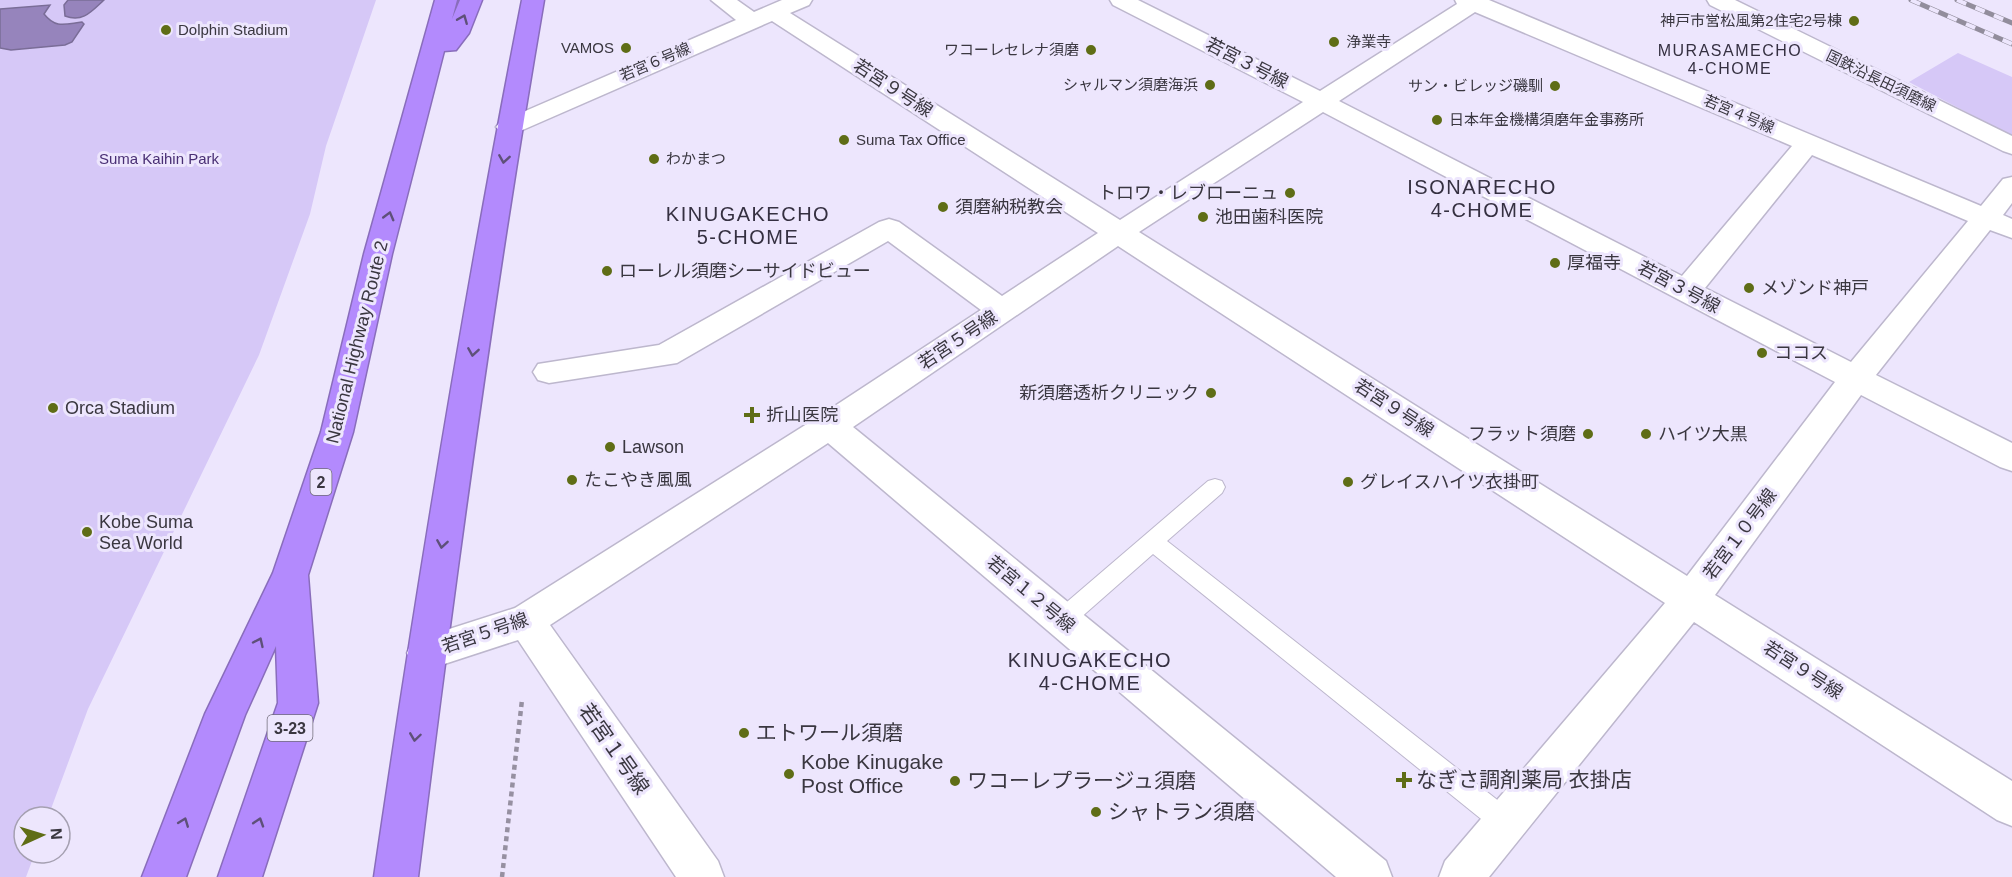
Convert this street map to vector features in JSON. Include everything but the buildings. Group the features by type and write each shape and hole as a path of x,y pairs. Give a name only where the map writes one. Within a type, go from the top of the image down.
{"highway":[{"name":"National Highway Route 2","path":"164,877 225,714 291,573 337,432 378,254 446,0"},
{"name":"2","path":"428,70 458,33 471,0"},
{"path":"396,877 426,653 509,127 533,0"},
{"name":"3-23","path":"240,877 298,703 291,573"}],"street":[{"name":"若宮９号線","path":"722,0 776,11 2012,805"},
{"name":"若宮３号線","path":"1121,0 1322,100 1855,379 2012,458"},
{"name":"国鉄沿長田須磨線","path":"1718,0 2012,146"},
{"name":"若宮５号線","path":"426,653 526,621 830,426 1472,1"},
{"name":"若宮４号線","path":"1472,1 1998,223"},
{"name":"若宮６号線","path":"509,127 578,95 776,11"},
{"path":"1686,291 1808,143"},
{"name":"若宮１０号線","path":"1461,877 1691,599 1855,379 1998,223 2012,185"},
{"path":"549,372 666,355 890,228 1002,311"},
{"name":"若宮１２号線","path":"830,426 1370,877"},
{"name":"若宮１号線","path":"526,621 702,877"}],"lane":[{"path":"1062,620 1215,487"},
{"path":"1152,541 1505,822"}],"path":[{"path":"502,877 522,700"}],"green space":[{"name":"Suma Kaihin Park","path":"0,0 376,0 326,146 310,214 259,355 88,709 52,805 12,805 12,865 30,865 26,877 0,877"},
{"path":"1958,53 2012,77 2012,136 1909,82"}],"shaded area":[{"path":"68,0 104,0 87,15 71,18 65,16 64,5"},
{"path":"50,5 44,14 53,22 61,24 82,22 84,24 72,42 65,45 11,50 0,48 0,9"}],"railway":[{"path":"1911,0 2012,44"},
{"path":"1957,0 2012,23"}],"place":[{"name":"神戸市営松風第2住宅2号棟","path":"1854,21"},
{"name":"Dolphin Stadium","path":"166,30"},
{"name":"浄業寺","path":"1334,42"},
{"name":"VAMOS","path":"626,48"},
{"name":"ワコーレセレナ須磨","path":"1091,50"},
{"name":"シャルマン須磨海浜","path":"1210,85"},
{"name":"サン・ビレッジ磯馴","path":"1555,86"},
{"name":"日本年金機構須磨年金事務所","path":"1437,120"},
{"name":"Suma Tax Office","path":"844,140"},
{"name":"わかまつ","path":"654,159"},
{"name":"トロワ・レブローニュ","path":"1290,193"},
{"name":"須磨納税教会","path":"943,207"},
{"name":"池田歯科医院","path":"1203,217"},
{"name":"厚福寺","path":"1555,263"},
{"name":"ローレル須磨シーサイドビュー","path":"607,271"},
{"name":"メゾンド神戸","path":"1749,288"},
{"name":"ココス","path":"1762,353"},
{"name":"新須磨透析クリニック","path":"1211,393"},
{"name":"Orca Stadium","path":"53,408"},
{"name":"折山医院","path":"752,415"},
{"name":"フラット須磨","path":"1588,434"},
{"name":"ハイツ大黒","path":"1646,434"},
{"name":"Lawson","path":"610,447"},
{"name":"たこやき風風","path":"572,480"},
{"name":"グレイスハイツ衣掛町","path":"1348,482"},
{"name":"Kobe Suma Sea World","path":"87,532"},
{"name":"エトワール須磨","path":"744,733"},
{"name":"Kobe Kinugake Post Office","path":"789,774"},
{"name":"なぎさ調剤薬局 衣掛店","path":"1404,780"},
{"name":"ワコーレプラージュ須磨","path":"955,781"},
{"name":"シャトラン須磨","path":"1096,812"}],"district":[{"name":"MURASAMECHO 4-CHOME","path":"1730,59"},
{"name":"ISONARECHO 4-CHOME","path":"1482,198"},
{"name":"KINUGAKECHO 5-CHOME","path":"748,226"},
{"name":"KINUGAKECHO 4-CHOME","path":"1090,672"}]}
